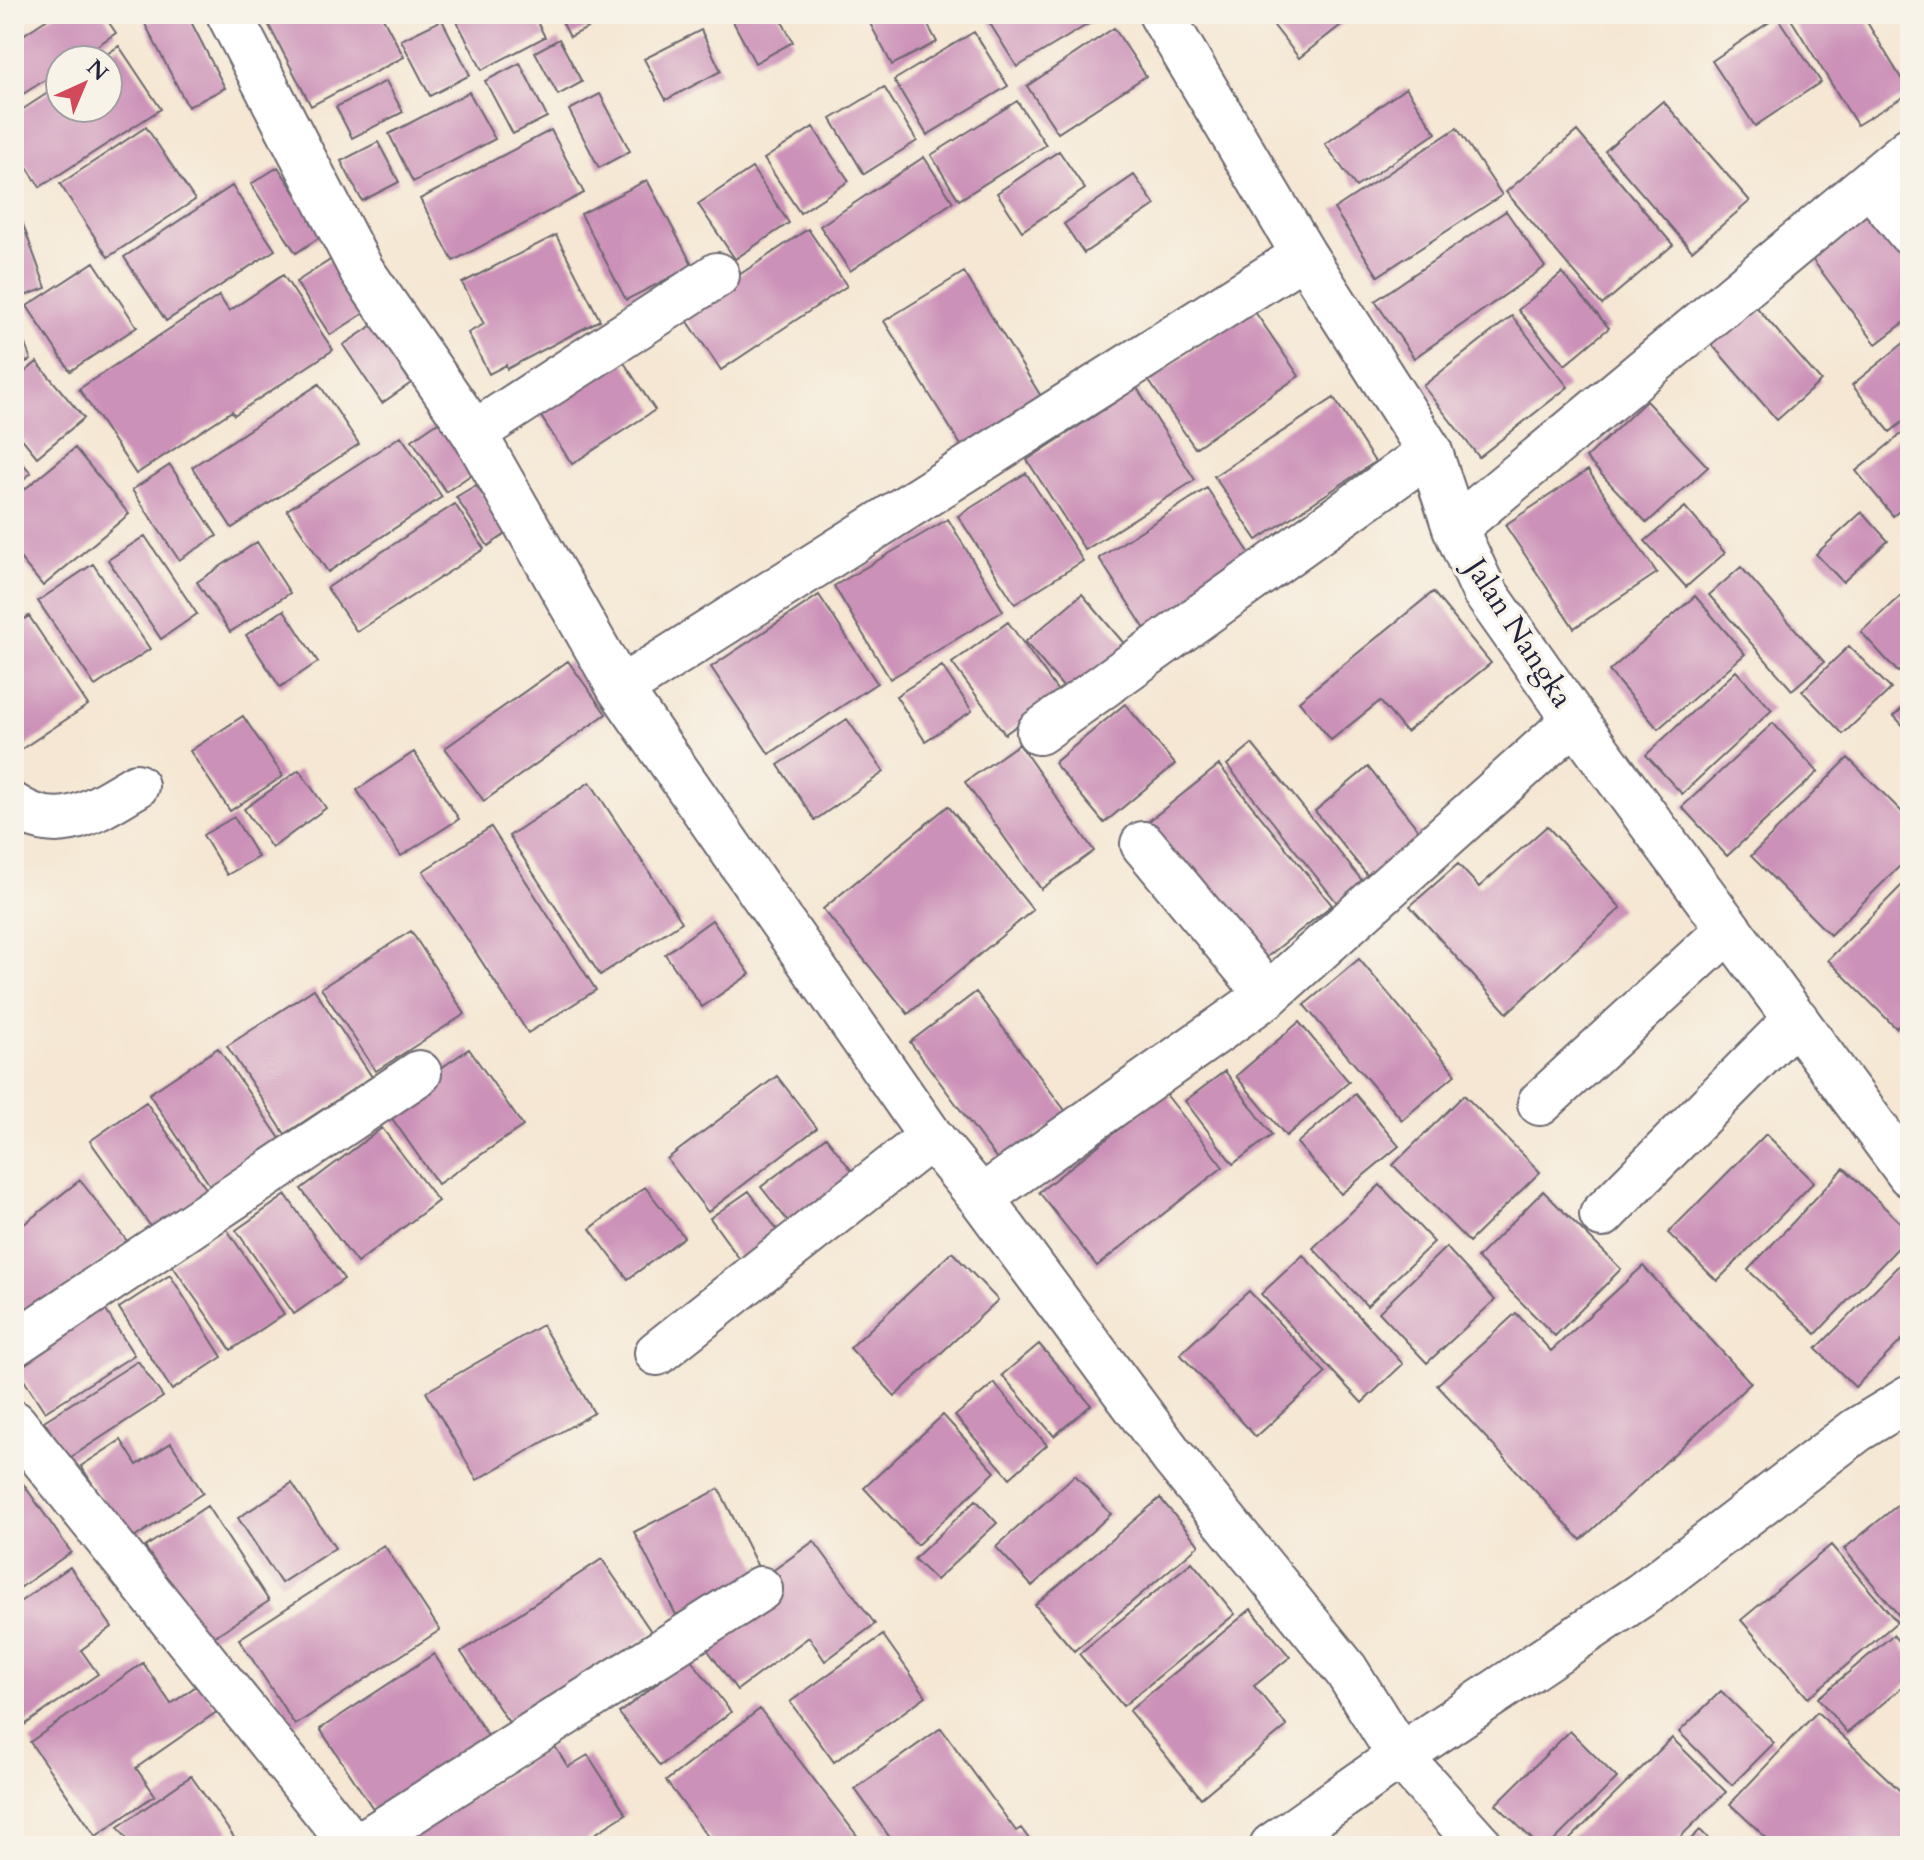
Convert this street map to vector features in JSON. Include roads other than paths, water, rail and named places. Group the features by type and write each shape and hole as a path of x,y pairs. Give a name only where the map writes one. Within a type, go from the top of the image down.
{"street":[{"path":"229,14 362,271 474,433 620,689 931,1137 981,1198 1172,1456 1346,1670 1400,1756 1481,1846"},
{"name":"Jalan Nangka","path":"1161,14 1304,255 1430,452 1455,528 1484,591 1728,930 1910,1175"},
{"path":"1455,528 1910,149"},
{"path":"1870,184 1910,233"},
{"path":"620,689 1304,255"},
{"path":"474,433 717,275"},
{"path":"1039,732 1430,452"},
{"path":"981,1198 1268,995 1575,720"},
{"path":"14,806 25,814 52,822 73,820 136,786"},
{"path":"1143,844 1268,995"},
{"path":"1540,1103 1728,930"},
{"path":"1602,1215 1796,1019"},
{"path":"14,1344 419,1073"},
{"path":"657,1353 931,1137"},
{"path":"1272,1846 1400,1756 1641,1595 1857,1430 1910,1398"},
{"path":"14,1423 356,1846 760,1589"}]}
